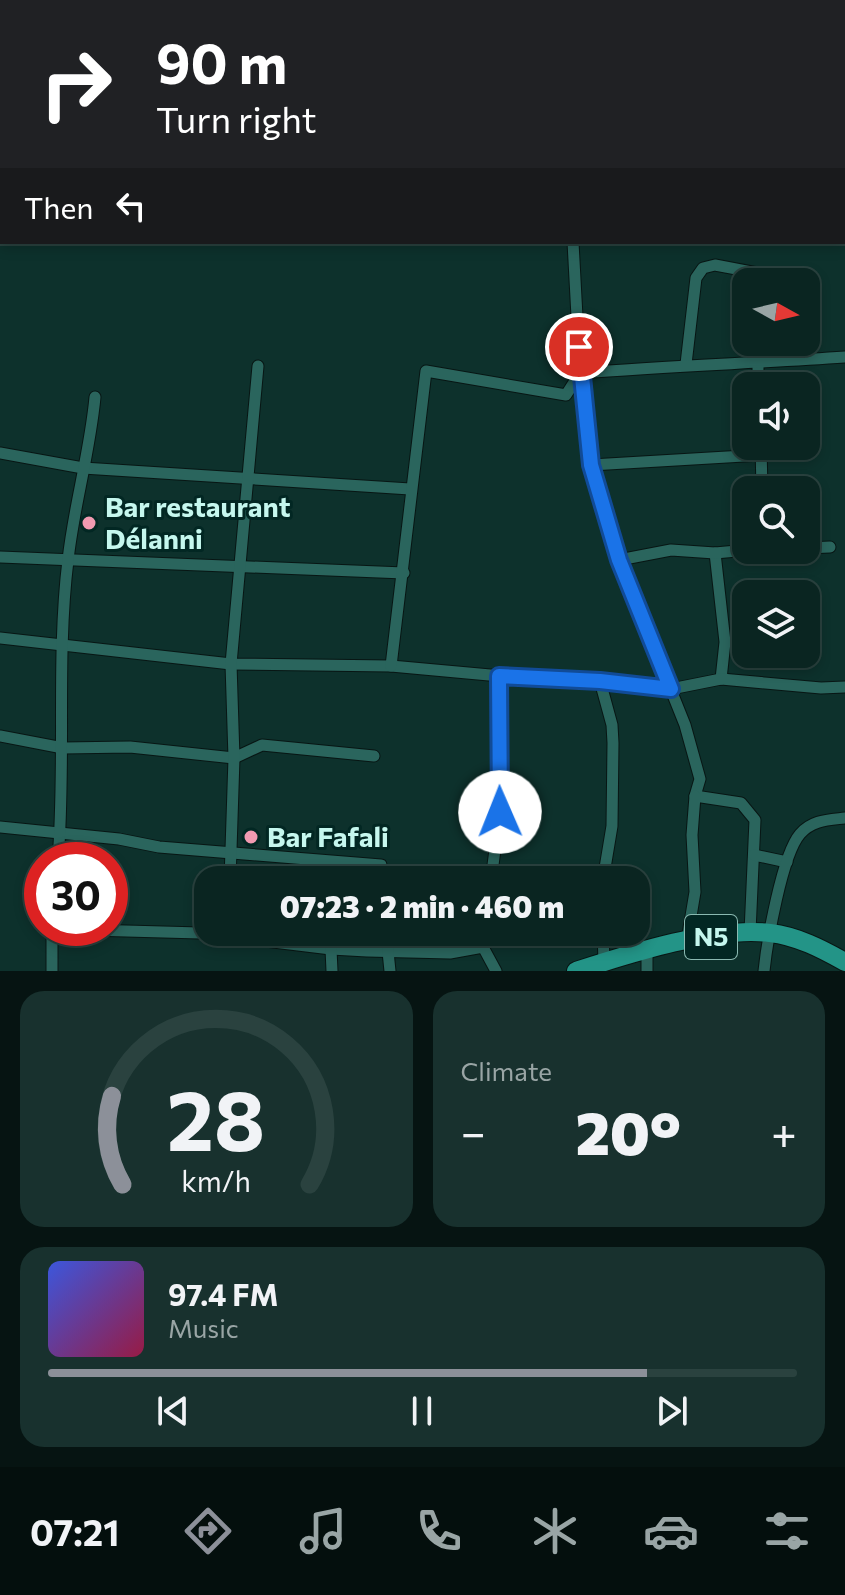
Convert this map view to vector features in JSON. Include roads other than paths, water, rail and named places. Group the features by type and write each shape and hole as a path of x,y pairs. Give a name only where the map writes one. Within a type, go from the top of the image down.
{"main road":[{"name":"N5","path":"576,971 687,940 750,932 793,938 845,962"}],"street":[{"path":"573,244 580,373 591,465 619,560 685,725 700,779 695,796 692,835 695,892 687,940"},
{"path":"686,364 696,278 703,268 715,265 732,268"},
{"path":"580,373 686,364 758,364 845,357"},
{"path":"758,364 758,372"},
{"path":"230,866 234,758 231,664 258,366"},
{"path":"391,666 426,371 566,395 580,373"},
{"path":"59,842 67,561 83,468 91,442 95,397"},
{"path":"0,453 83,468 410,489"},
{"path":"591,465 732,453"},
{"path":"820,547 830,547"},
{"path":"619,560 671,550 732,551"},
{"path":"715,553 725,642 721,679"},
{"path":"0,557 404,573"},
{"path":"0,638 231,664 391,666 671,689 721,679 821,688 845,687"},
{"path":"493,866 500,812 499,676"},
{"path":"600,681 612,725 613,743 612,826 605,866"},
{"path":"0,736 63,748 130,747 234,758 262,745 374,756"},
{"path":"695,796 741,803 755,820 750,932"},
{"path":"764,971 787,862 799,835 810,826 845,818"},
{"path":"0,827 119,839 159,847 381,866"},
{"path":"754,855 787,862"},
{"path":"128,931 194,933"},
{"path":"52,946 52,971"},
{"path":"309,946 450,953 483,947 496,971"},
{"path":"387,946 390,971"},
{"path":"603,946 604,962"},
{"path":"331,949 332,971"},
{"path":"647,951 647,971"}],"place":[{"name":"Bar restaurant Délanni","path":"89,523"},
{"name":"Bar Fafali","path":"251,837"}]}
